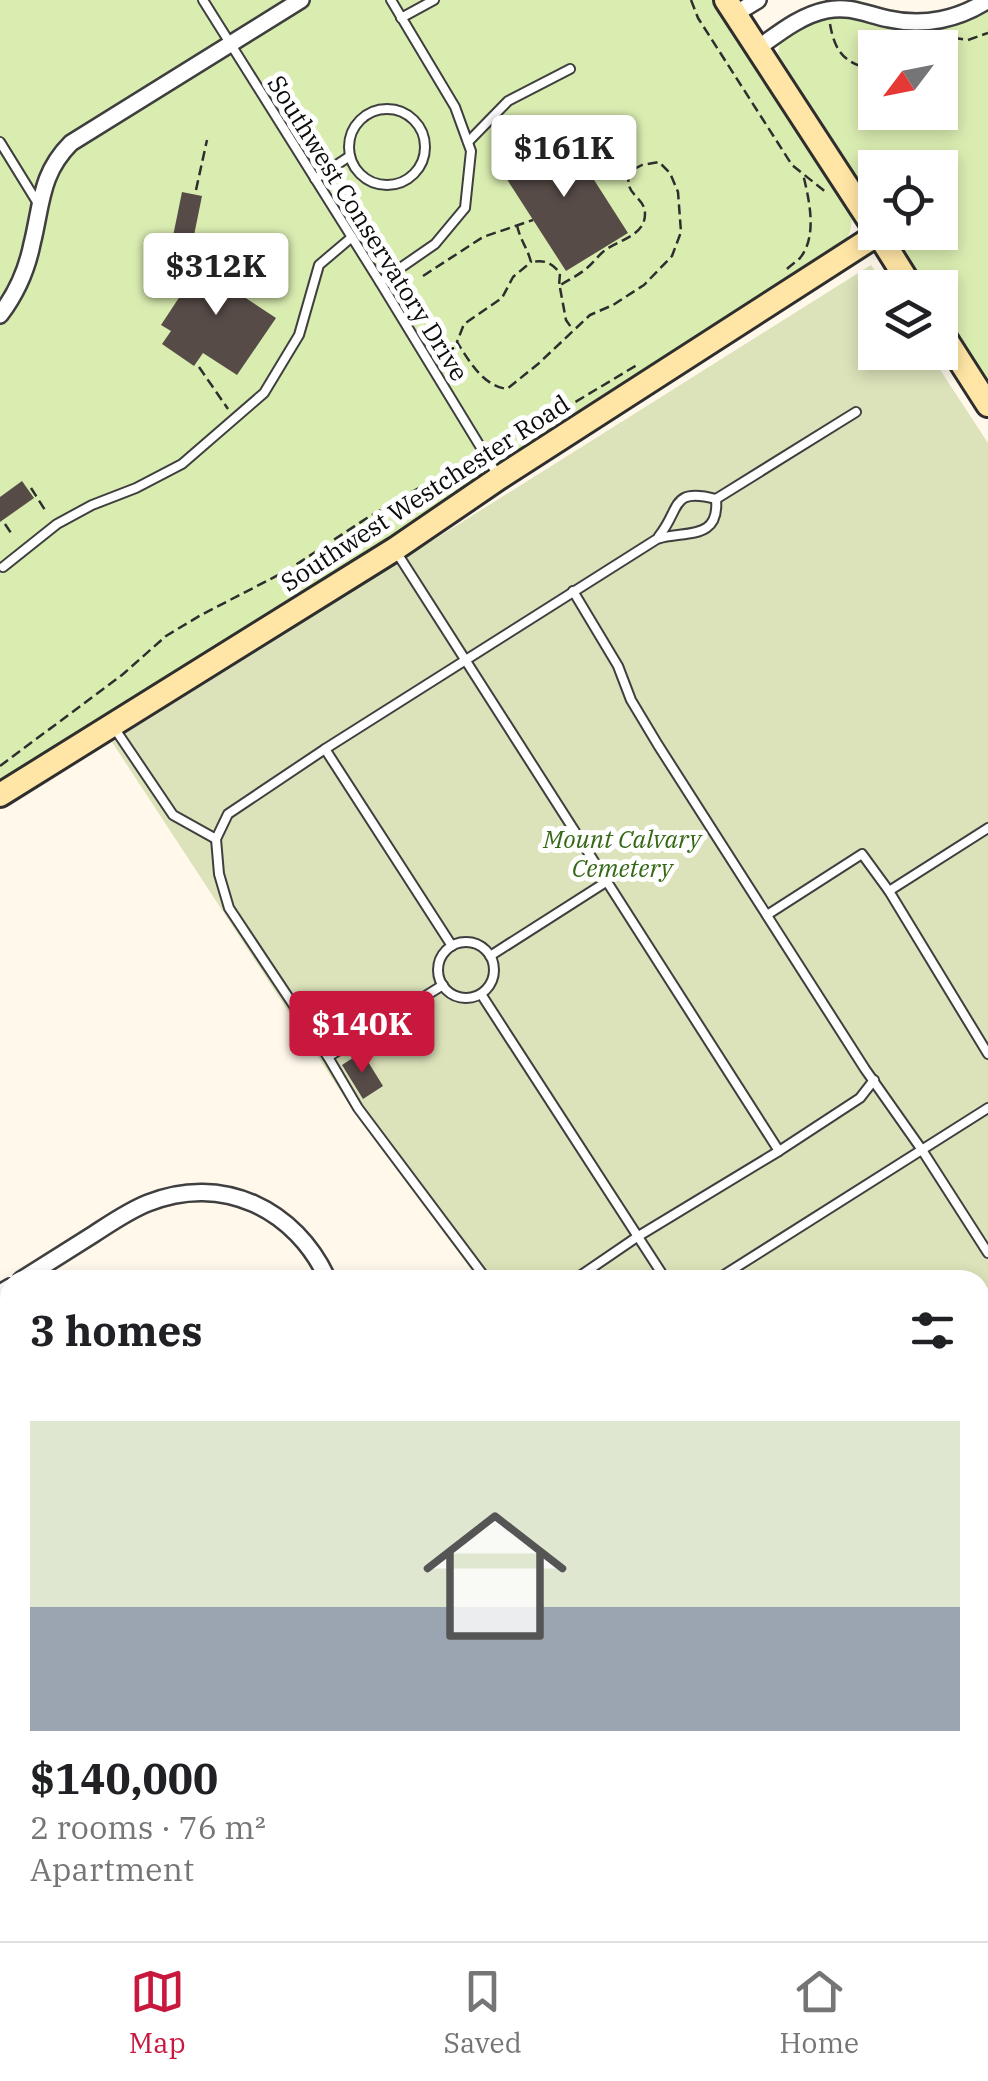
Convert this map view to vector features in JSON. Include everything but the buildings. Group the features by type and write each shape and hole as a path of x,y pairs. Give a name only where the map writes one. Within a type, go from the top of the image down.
{"street":[{"path":"0,314 26,267 43,184 54,162 71,143 301,0"},
{"path":"758,0 731,7 858,203"},
{"path":"758,48 792,24 830,9 860,10 890,20 926,22 967,12 988,0"},
{"name":"Southwest Westchester Road","path":"0,795 395,549 858,244"},
{"path":"958,358 988,405"},
{"path":"37,1270 130,1212 164,1198 201,1193 245,1199 277,1216 303,1239 323,1270"}],"lane":[{"name":"Southwest Conservatory Drive","path":"202,0 499,478"},
{"path":"380,282 434,244 465,208 471,151 455,107 391,0"},
{"path":"402,18 434,0"},
{"path":"468,142 508,101 570,69"},
{"path":"390,109 412,118 425,139 426,152 414,176 390,186 364,178 350,156 349,144 358,122 378,110 390,109"},
{"path":"0,142 39,205"},
{"path":"315,179 350,156"},
{"path":"3,567 58,524 92,504 136,488 182,464 264,393 299,336 319,265 352,237"},
{"path":"480,1270 358,1108 229,908 219,874 216,839 228,814 657,538 674,506 686,496 699,494 716,499 856,412"},
{"path":"657,538 702,532 713,521 716,499"},
{"path":"395,549 779,1151"},
{"path":"574,592 618,666 630,700 988,1254"},
{"path":"112,725 174,815 216,839"},
{"path":"324,749 452,946"},
{"path":"888,892 988,828"},
{"path":"766,915 862,854 988,1054"},
{"path":"490,956 606,882"},
{"path":"473,943 490,956 494,977 481,994 460,998 443,985 439,964 452,946 473,943"},
{"path":"328,1057 443,985"},
{"path":"481,994 659,1270"},
{"path":"589,1270 860,1098 874,1080"},
{"path":"732,1270 988,1108"}],"path":[{"path":"691,0 698,18 792,165 827,193"},
{"path":"829,17 838,51 858,64"},
{"path":"958,39 968,40 988,32"},
{"path":"602,129 611,137 612,150 589,166 574,148 602,129"},
{"path":"196,190 207,140"},
{"path":"612,150 624,155 635,168"},
{"path":"559,286 590,267 610,246 628,240 642,225 645,212 626,182 630,171 642,164 659,162 670,173 678,192 682,232 672,256 644,285 590,316 507,389 484,378 457,342 464,324 502,298 513,276 531,262 544,260 560,274 559,286 566,320 573,330"},
{"path":"786,270 800,258 808,236 810,205 803,174"},
{"path":"423,276 483,237 532,220"},
{"path":"517,225 531,262"},
{"path":"0,766 122,675 166,636 288,570 367,518 647,359"},
{"path":"198,367 236,417"},
{"path":"30,488 45,510"},
{"path":"5,524 12,533"}],"green space":[{"path":"0,0 717,0 850,207 850,233 834,254 0,785"},
{"path":"988,10 988,380 958,333 958,270 917,270 904,250 958,250 958,150 858,150 858,179 778,54 780,42 820,18 842,17 894,30 858,30 858,130 958,130 958,30 930,30"},
{"name":"Mount Calvary Cemetery","path":"858,273 858,370 940,370 988,443 988,1270 472,1270 358,1118 112,742"}]}
